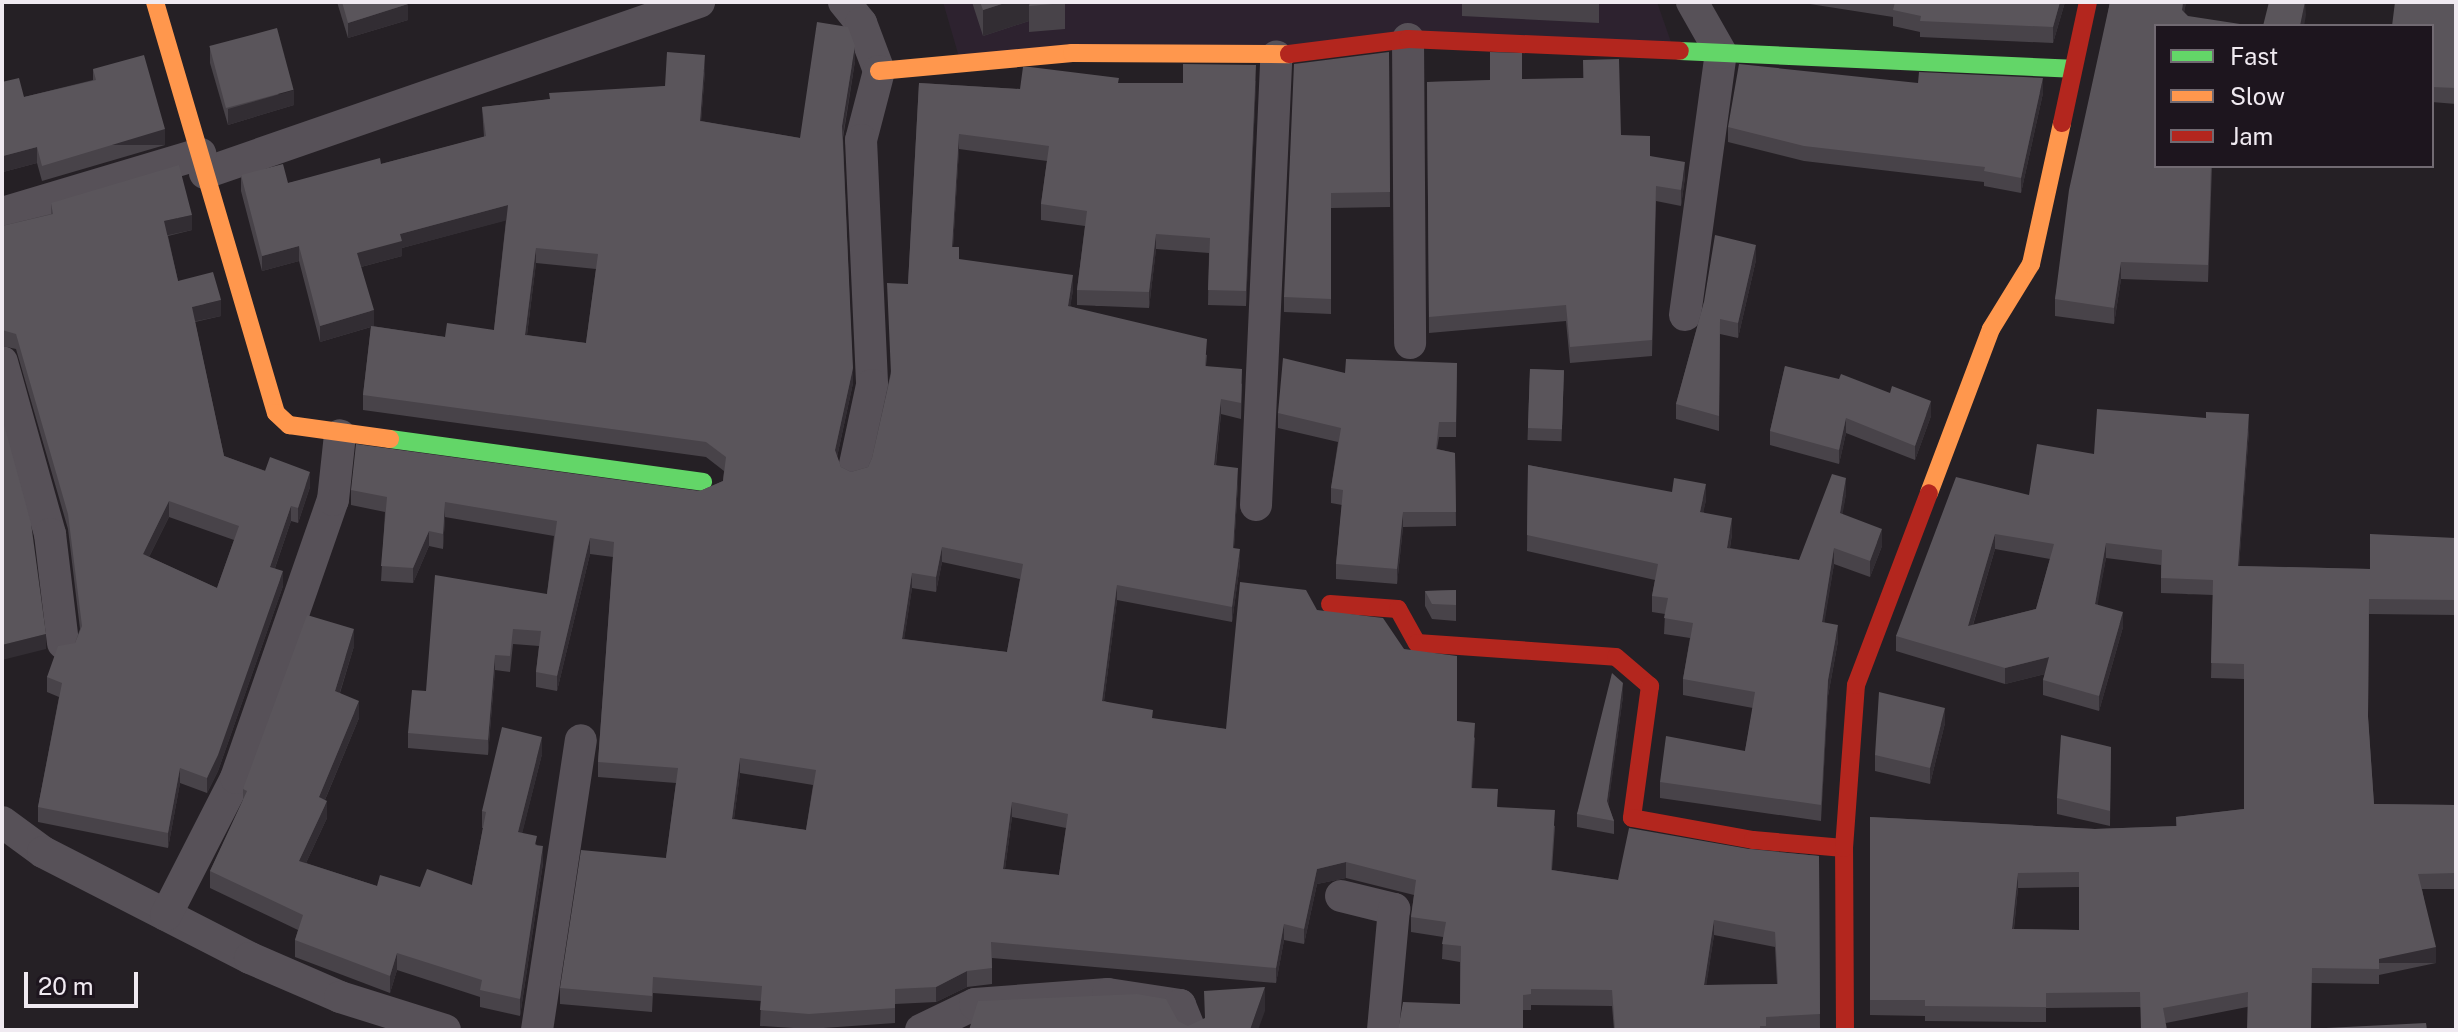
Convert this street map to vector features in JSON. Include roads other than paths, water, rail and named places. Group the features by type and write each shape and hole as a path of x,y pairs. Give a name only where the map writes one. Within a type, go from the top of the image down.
{"street":[{"path":"155,2 276,413 289,425 340,435 703,482"},
{"path":"2,213 203,164 699,2"},
{"path":"844,2 861,23 879,71 861,140 872,385 854,469"},
{"path":"1685,315 1721,53 1692,2"},
{"path":"1845,1030 1844,848 1856,685 1991,329 2031,264 2088,2"},
{"path":"879,71 1072,53 1276,56 1408,39 2072,69"},
{"path":"1408,39 1410,343"},
{"path":"1256,505 1276,56"},
{"path":"2,362 50,534 63,643"},
{"path":"166,915 236,778 333,500 340,435"},
{"path":"1330,604 1398,609 1417,643 1616,657 1650,686 1632,818 1753,840 1844,848"},
{"path":"537,1030 581,740"},
{"path":"2,822 43,852 166,915 340,997 445,1030"},
{"path":"1341,896 1394,909 1383,1030"},
{"path":"921,1030 975,1004 1108,994 1180,1005 1190,1030"}]}
